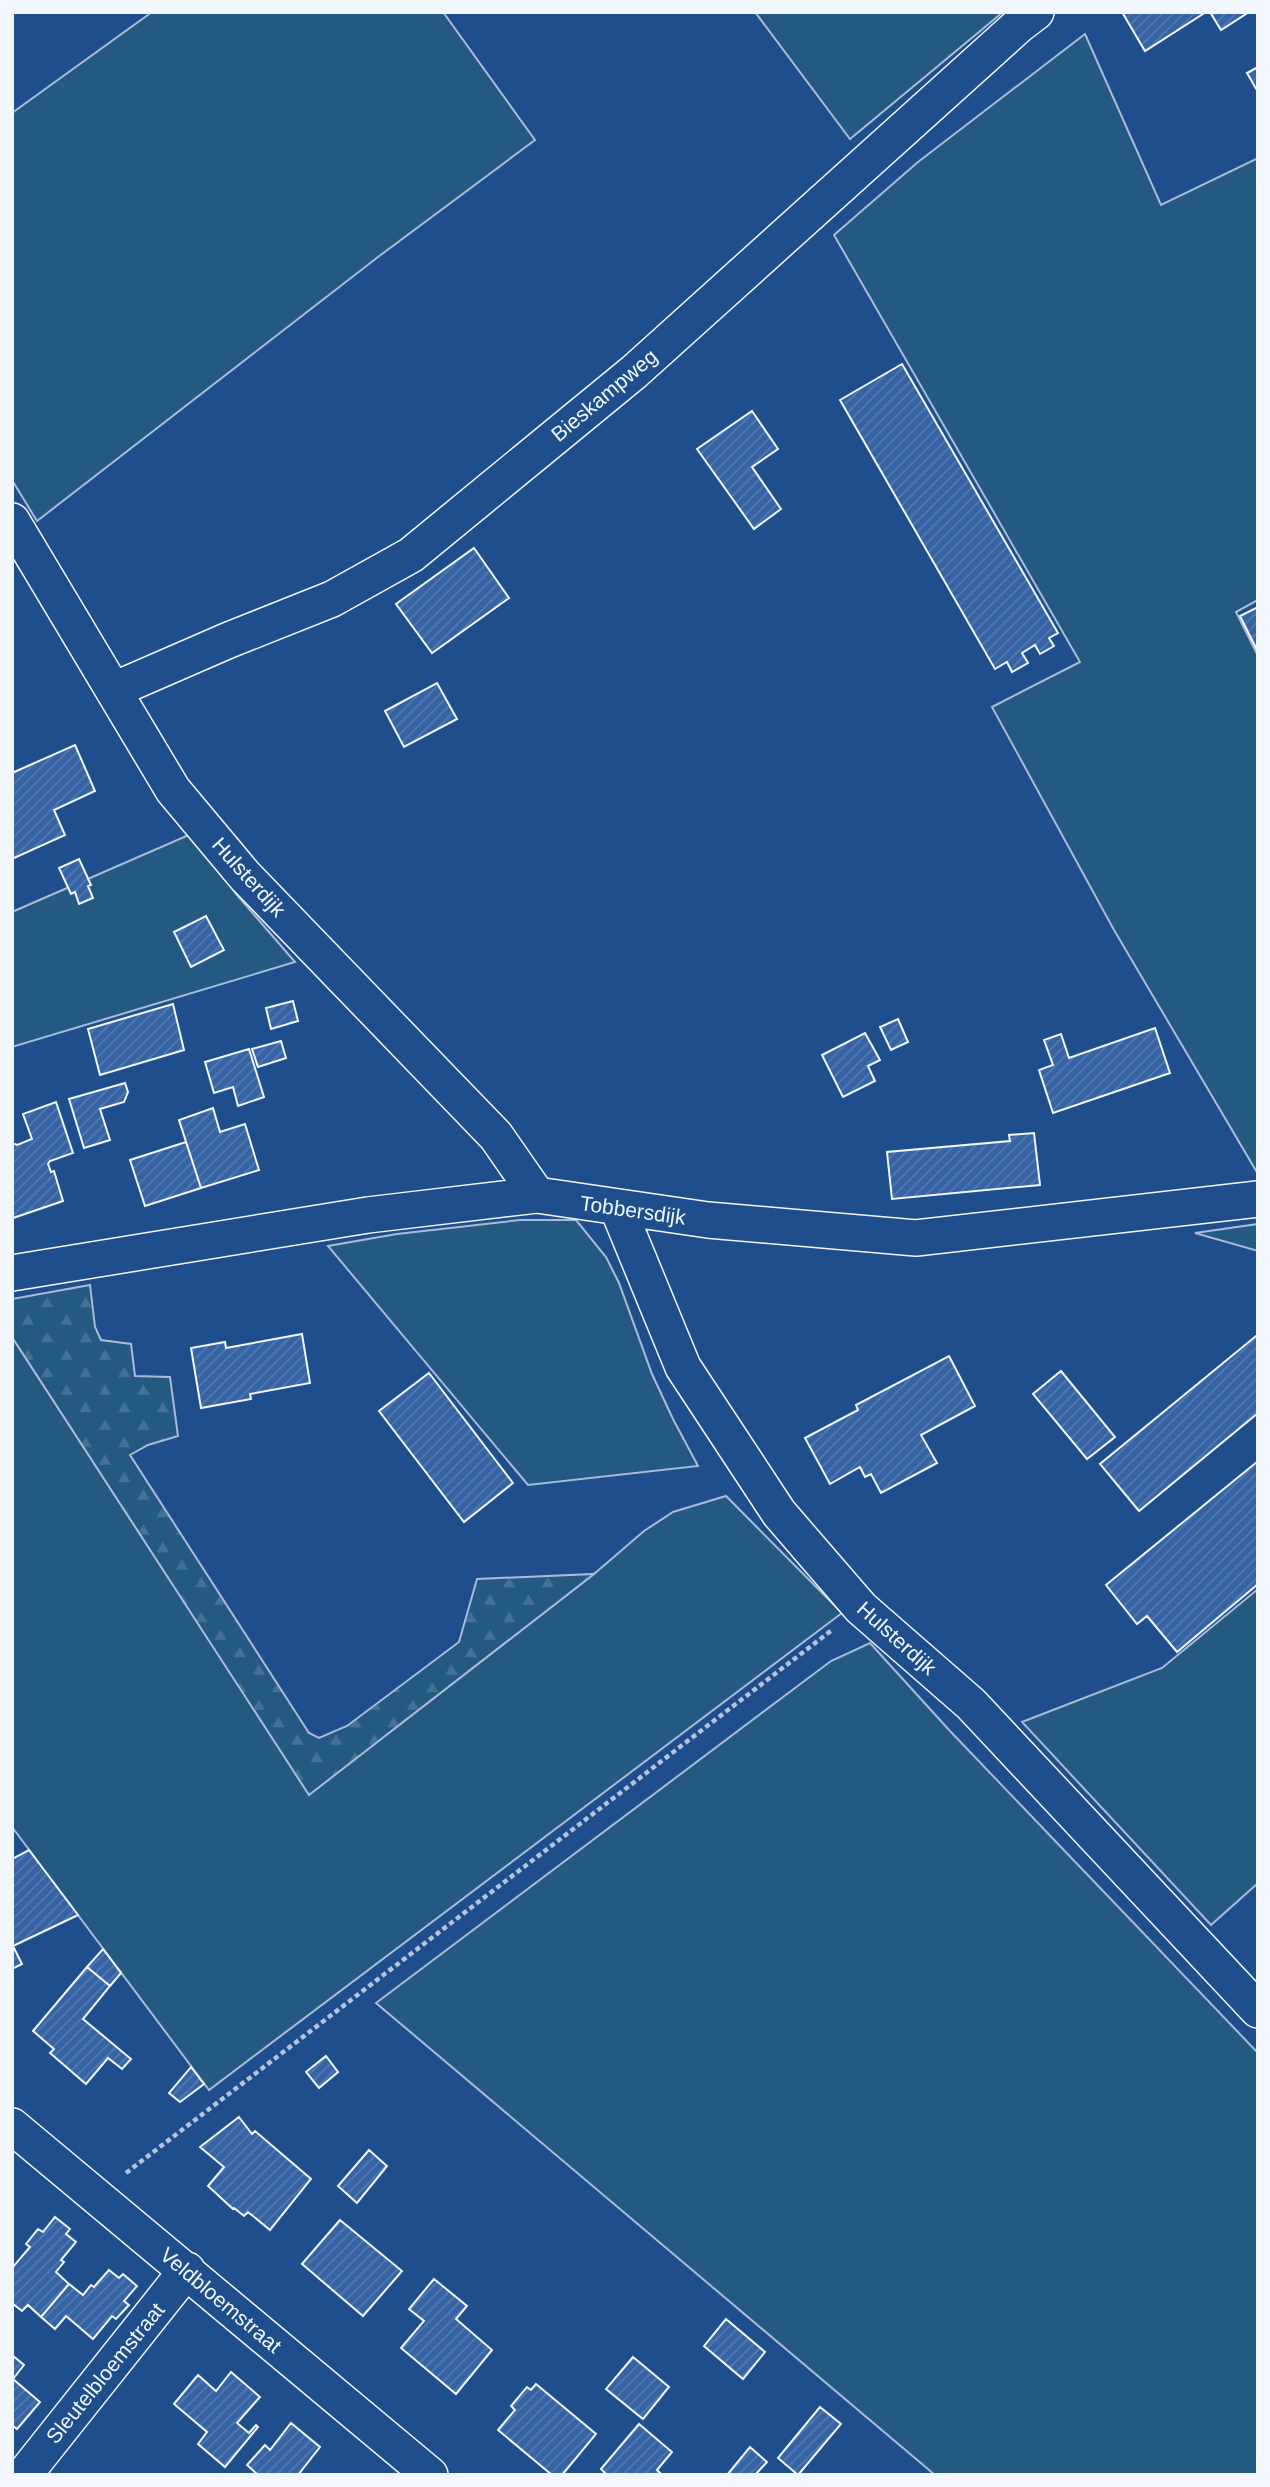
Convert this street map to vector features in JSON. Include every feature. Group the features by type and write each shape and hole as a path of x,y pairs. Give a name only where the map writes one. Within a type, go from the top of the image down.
{"street":[{"name":"Bieskampweg","path":"114,690 229,640 332,600 411,555 634,372 1019,24 1036,12"},
{"name":"Hulsterdijk","path":"12,521 173,790 245,876 496,1136 537,1195"},
{"name":"Tobbersdijk","path":"12,1273 368,1215 537,1195 618,1209 708,1220 916,1238 1258,1199"},
{"name":"Hulsterdijk","path":"618,1209 682,1367 779,1513 861,1608 971,1704 1258,2010"},
{"name":"Veldbloemstraat","path":"12,2126 430,2475"},
{"name":"Sleutelbloemstraat","path":"24,2475 187,2270"}],"path":[{"path":"95,2197 861,1608"}],"green space":[{"path":"152,12 443,12 535,140 378,257 37,521 12,480 12,113"},
{"path":"755,12 1003,12 850,139"},
{"path":"1085,34 1161,205 1258,158 1258,600 1236,612 1258,656 1258,1174 1114,930 992,707 1080,662 834,235 918,162"},
{"path":"191,834 237,895 295,962 12,1047 12,912"},
{"path":"520,1220 576,1220 606,1257 619,1283 652,1374 698,1466 528,1485 328,1246 397,1234"},
{"path":"1258,1224 1258,1251 1195,1233"},
{"path":"90,1285 95,1327 101,1340 131,1344 135,1376 170,1377 178,1436 148,1445 130,1455 309,1733 319,1738 347,1726 459,1642 477,1579 594,1574 309,1795 12,1337 12,1299"},
{"path":"12,1337 309,1794 594,1574 644,1531 673,1512 726,1496 842,1613 209,2090 12,1827"},
{"path":"1258,1589 1258,1883 1211,1925 1022,1722 1162,1668"},
{"path":"870,1643 950,1731 1258,2053 1258,2475 935,2475 376,2003 831,1661"}],"building":[{"path":"1122,12 1206,12 1145,51"},
{"path":"1210,12 1249,12 1221,30"},
{"path":"1258,67 1258,92 1247,73"},
{"path":"902,364 1058,633 1049,638 1054,646 1040,654 1035,645 1022,653 1028,663 1012,672 1007,662 995,669 840,400"},
{"path":"752,411 778,449 752,467 781,509 754,529 697,449"},
{"path":"474,548 509,598 432,653 396,604"},
{"path":"1258,607 1258,652 1240,616"},
{"path":"437,683 457,719 404,747 385,711"},
{"path":"75,745 95,791 54,810 65,835 12,859 12,773"},
{"path":"79,859 91,885 88,886 93,898 79,904 75,892 71,894 59,868"},
{"path":"206,916 224,950 191,967 174,932"},
{"path":"293,1001 298,1021 271,1029 266,1008"},
{"path":"173,1004 184,1050 100,1075 88,1029"},
{"path":"898,1019 908,1042 891,1050 880,1027"},
{"path":"1155,1028 1170,1073 1053,1113 1039,1070 1053,1065 1044,1040 1061,1034 1069,1058"},
{"path":"865,1033 880,1060 868,1066 875,1081 843,1097 822,1055"},
{"path":"281,1041 286,1058 258,1067 252,1049"},
{"path":"249,1049 264,1097 238,1106 233,1087 214,1093 205,1062"},
{"path":"125,1083 128,1092 124,1102 100,1109 110,1140 84,1148 69,1099"},
{"path":"56,1102 73,1153 48,1164 51,1172 54,1171 63,1201 13,1218 12,1143 17,1145 32,1139 23,1114"},
{"path":"213,1108 220,1132 245,1124 259,1170 201,1188 179,1120"},
{"path":"1034,1133 1040,1185 892,1199 887,1152 1010,1141 1009,1135"},
{"path":"186,1142 201,1188 145,1206 130,1160"},
{"path":"302,1334 310,1383 250,1394 251,1399 201,1408 191,1348 225,1342 226,1348"},
{"path":"1256,1336 1258,1413 1139,1511 1100,1464"},
{"path":"949,1356 975,1406 921,1435 937,1463 881,1493 871,1474 865,1477 860,1467 830,1484 805,1438 858,1410 856,1405"},
{"path":"1061,1371 1115,1437 1087,1459 1033,1394"},
{"path":"429,1373 513,1483 464,1522 379,1411"},
{"path":"1258,1461 1258,1584 1177,1652 1147,1616 1137,1624 1106,1585"},
{"path":"29,1850 78,1915 13,1946 22,1964 12,1969 12,1859"},
{"path":"103,1949 121,1973 110,1986 87,1967"},
{"path":"87,1967 110,1986 83,2019 131,2059 122,2069 108,2058 86,2084 50,2053 54,2049 33,2031"},
{"path":"326,2056 338,2072 319,2088 306,2072"},
{"path":"191,2067 204,2084 180,2102 169,2093"},
{"path":"239,2117 252,2134 255,2131 311,2179 270,2230 248,2212 244,2216 233,2209 208,2186 224,2167 200,2147"},
{"path":"369,2150 387,2166 357,2203 338,2186"},
{"path":"55,2217 70,2229 66,2234 76,2242 61,2260 64,2262 56,2272 69,2284 41,2317 28,2305 22,2311 12,2303 12,2268 30,2247 26,2244 38,2229 43,2232"},
{"path":"340,2220 402,2271 363,2316 302,2264"},
{"path":"109,2270 119,2278 123,2274 137,2286 124,2301 129,2305 116,2319 112,2316 93,2339 66,2316 55,2329 41,2317 69,2284 83,2295"},
{"path":"434,2279 467,2306 456,2319 492,2350 456,2394 401,2348 424,2321 409,2309"},
{"path":"726,2319 765,2352 743,2379 704,2346"},
{"path":"12,2355 24,2365 13,2379 40,2402 17,2429 12,2425"},
{"path":"633,2357 669,2387 643,2419 606,2389"},
{"path":"231,2372 260,2397 237,2423 249,2433 256,2425 258,2427 225,2467 198,2444 207,2432 174,2404 198,2375 216,2391"},
{"path":"536,2384 596,2434 562,2475 552,2475 498,2430 515,2410 511,2406 527,2387 531,2390"},
{"path":"820,2407 841,2424 798,2475 778,2458"},
{"path":"291,2423 320,2447 298,2475 258,2475 247,2465 265,2445 270,2450"},
{"path":"639,2424 672,2452 657,2470 662,2475 607,2475 601,2469"},
{"path":"750,2447 767,2462 755,2475 727,2475"}]}
